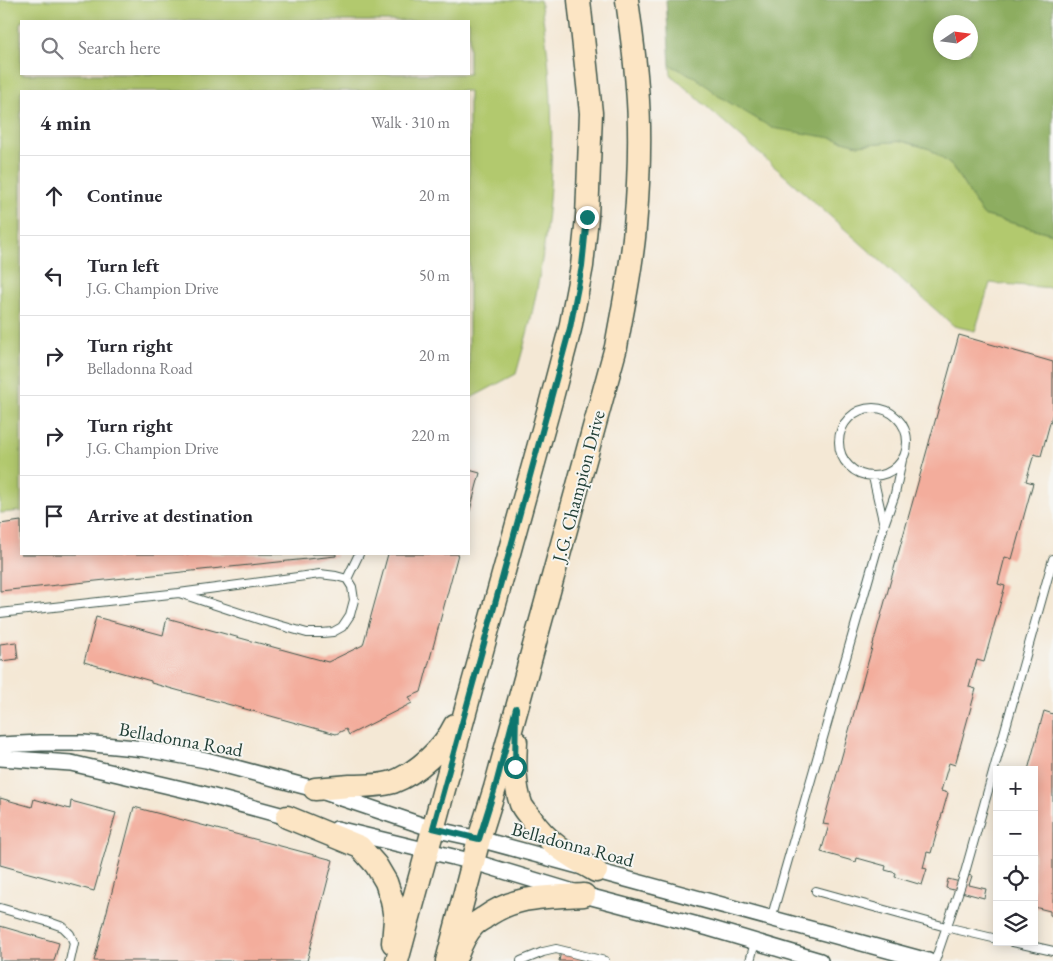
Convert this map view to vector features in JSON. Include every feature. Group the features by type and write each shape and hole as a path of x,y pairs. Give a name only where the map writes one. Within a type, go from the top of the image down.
{"street":[{"path":"397,961 551,401 570,328 582,266 587,217 590,112 579,0"},
{"name":"J.G. Champion Drive","path":"447,961 479,839 495,788 616,347 628,283 635,228 639,149 637,88 627,0"},
{"path":"315,789 372,786 393,782 413,772 433,756 449,736 470,694"},
{"path":"516,708 515,767 522,805 544,836 572,857 596,871"},
{"name":"Belladonna Road","path":"0,746 41,743 84,743 145,749 206,760 315,789 433,828 928,961"},
{"path":"0,758 71,763 199,793 287,817 474,862 820,961"},
{"path":"287,817 360,847 376,865 386,882 392,900 395,919 392,961"},
{"path":"454,961 464,939 474,925 504,905 520,900 584,895"}],"lane":[{"path":"771,919 884,525 895,494 906,450 903,426 896,417 886,411 875,408 863,409 845,421 838,441 840,452 852,470 862,475 873,477 884,475 894,469 902,460"},
{"path":"873,477 884,525"},
{"path":"347,579 359,555"},
{"path":"934,961 964,876 1053,559"},
{"path":"0,613 179,593 320,574 347,579 352,586 354,600 350,615 342,628 333,632 307,633 179,593"},
{"path":"816,891 993,938"},
{"path":"0,908 63,927 70,934 74,943 70,961"},
{"path":"750,961 755,942"},
{"path":"1029,946 1053,952"},
{"path":"521,961 556,949 605,961"}],"green space":[{"path":"0,0 540,0 549,72 552,144 547,217 537,289 516,374 470,398 470,90 20,90 20,511 0,513"},
{"path":"666,0 1053,0 1053,234 983,215 952,166 930,149 902,141 858,145 832,138 772,128 720,97 695,77 670,65"},
{"path":"670,65 695,77 720,97 832,138 858,145 902,141 930,149 952,166 983,215 1053,234 1053,288 990,283 975,331 954,326 671,75"}],"building":[{"path":"959,335 1053,362 1053,412 1041,456 1034,454 1026,481 1033,483 1012,559 1005,557 998,584 1005,586 984,662 977,660 969,687 976,689 955,765 949,763 941,791 948,793 931,853 927,852 923,868 927,869 922,885 895,877 896,873 885,870 886,866 857,858 856,862 821,852 829,825 823,824"},
{"path":"470,470 480,473 470,510"},
{"path":"20,521 20,555 336,556 0,591 0,524"},
{"path":"388,555 458,555 421,692 409,697 412,703 349,735 346,729 336,734 151,683 151,681 84,662 96,617 163,635 167,618 328,662 363,645"},
{"path":"16,642 18,659 0,661 0,644"},
{"path":"1044,711 1053,714 1053,916 1050,915 1050,911 1038,908 1038,766 1029,766"},
{"path":"0,798 32,807 34,799 70,809 71,801 116,813 94,891 0,865"},
{"path":"134,807 333,860 307,961 94,961"},
{"path":"966,875 972,876 969,885 986,889 984,898 946,888 948,879 964,883"},
{"path":"0,926 59,943 54,961 0,961"},
{"path":"561,951 594,961 559,961"}],"route":[{"path":"515,767 516,708 495,788 479,839 433,828 570,328 582,266 587,217"}]}
